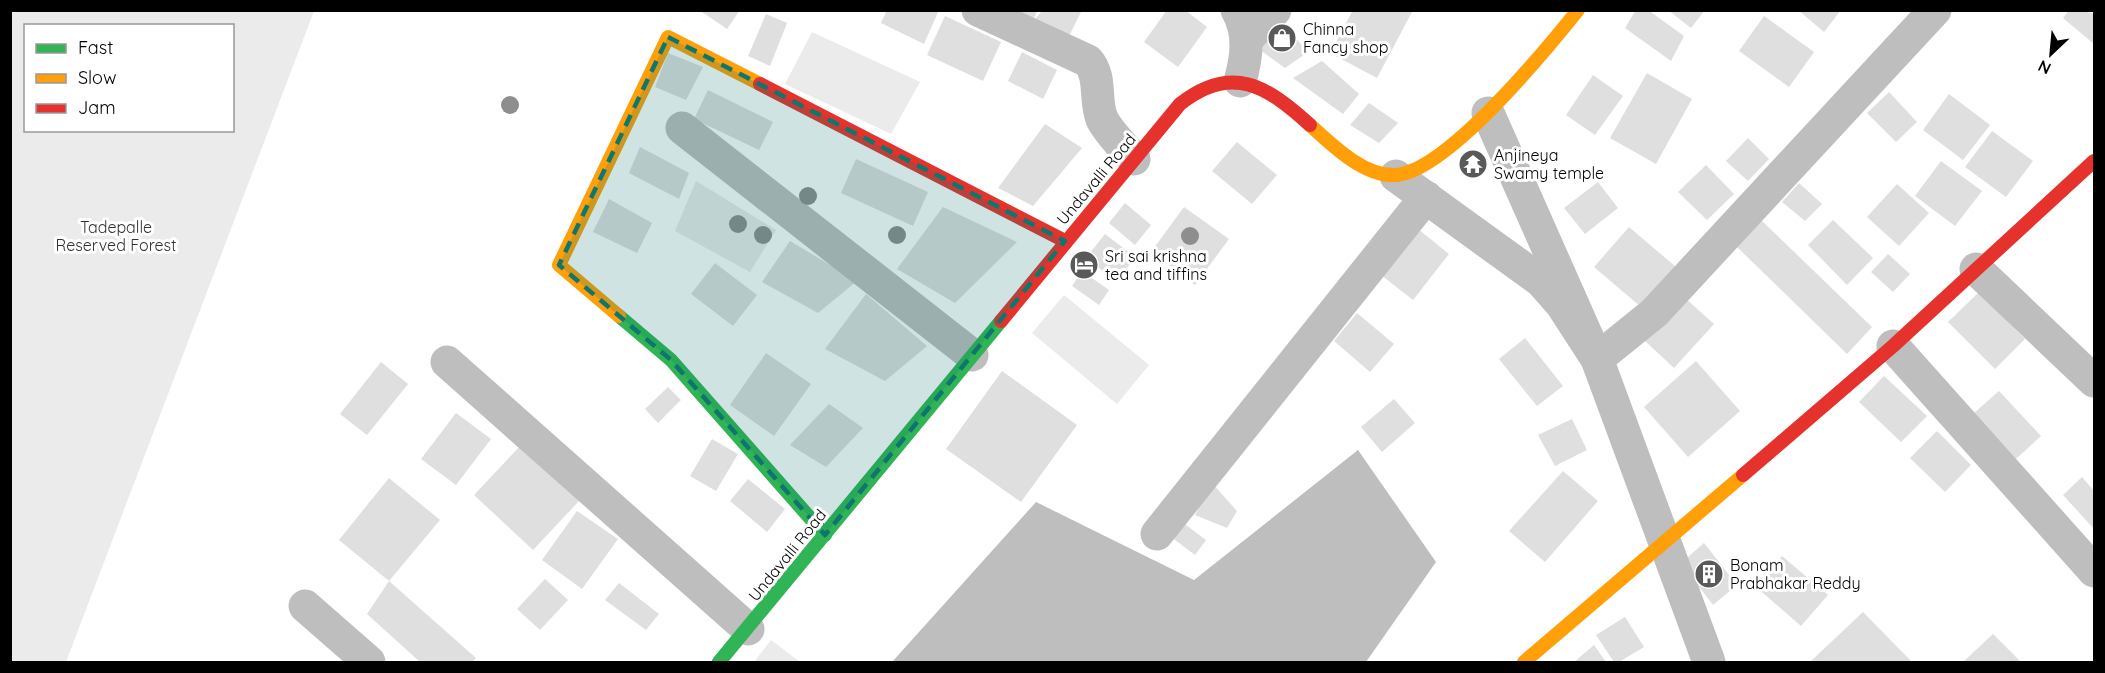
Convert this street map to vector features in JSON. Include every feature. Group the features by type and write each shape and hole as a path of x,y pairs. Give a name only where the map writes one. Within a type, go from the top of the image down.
{"street":[{"path":"978,10 1088,61 1096,70 1098,107 1103,121 1134,159"},
{"path":"1275,10 1242,25 1246,60 1240,81 1272,94 1363,167 1396,176 1541,281 1562,305 1597,359"},
{"path":"1396,176 1422,167 1488,113 1578,10"},
{"path":"1597,359 1654,313 1935,10"},
{"path":"825,535 671,360 559,265 668,37 1065,241"},
{"name":"Undavalli Road","path":"719,663 1180,104 1206,86 1240,81"},
{"path":"1488,113 1597,359 1709,663"},
{"path":"682,128 972,355"},
{"path":"1524,663 1664,540 1893,346 2094,161"},
{"path":"1157,534 1426,197"},
{"path":"1976,269 2094,381"},
{"path":"1893,346 2094,571"},
{"path":"447,362 748,629"},
{"path":"305,606 369,663"}],"highlighted area":[{"path":"668,37 1065,241 825,535 671,360 559,265"}],"green space":[{"name":"Tadepalle Reserved Forest","path":"10,11 314,11 66,662 11,662"},
{"path":"812,32 920,82 891,134 785,84"},
{"path":"696,181 776,230 750,272 675,231"},
{"path":"1064,295 1149,365 1117,404 1032,333"},
{"path":"771,640 800,662 754,662"}],"shaded area":[{"path":"1358,450 1436,562 1366,662 892,662 1036,502 1194,580"}],"building":[{"path":"699,10 740,10 727,29"},
{"path":"887,10 939,10 924,44 881,23"},
{"path":"1009,10 1038,10 1032,22"},
{"path":"1043,10 1082,10 1067,40 1032,22"},
{"path":"1167,10 1185,10 1207,27 1178,67 1144,42"},
{"path":"1353,10 1413,10 1377,78 1330,53"},
{"path":"1636,10 1648,10 1684,36 1671,61 1625,28"},
{"path":"1668,10 1705,10 1691,28"},
{"path":"1798,10 1841,10 1824,32"},
{"path":"2069,10 2094,13 2094,44 2063,18"},
{"path":"766,14 787,23 770,66 748,56"},
{"path":"945,16 1001,42 983,81 927,55"},
{"path":"1764,16 1814,52 1789,87 1739,51"},
{"path":"1283,24 1308,52 1285,68 1253,45"},
{"path":"1022,52 1057,70 1043,99 1008,81"},
{"path":"668,53 703,67 686,100 655,87"},
{"path":"1322,61 1359,94 1343,114 1293,78"},
{"path":"1647,73 1692,99 1656,164 1610,138"},
{"path":"1593,75 1623,96 1595,135 1566,115"},
{"path":"708,90 773,122 759,150 694,119"},
{"path":"1889,92 1917,122 1896,142 1867,113"},
{"path":"1949,94 1990,125 1963,160 1923,130"},
{"path":"1369,103 1398,123 1379,143 1350,125"},
{"path":"1045,124 1082,148 1033,206 998,188"},
{"path":"1992,131 2033,161 2006,197 1965,167"},
{"path":"1748,138 1769,159 1748,181 1726,161"},
{"path":"1237,142 1277,175 1252,204 1212,171"},
{"path":"640,147 689,173 679,199 629,173"},
{"path":"856,159 928,192 913,226 841,193"},
{"path":"1941,161 1982,191 1955,226 1915,196"},
{"path":"1706,165 1734,194 1707,220 1678,192"},
{"path":"1598,182 1618,208 1585,234 1564,208"},
{"path":"1799,183 1822,204 1805,221 1782,202"},
{"path":"1897,184 1929,213 1899,246 1867,217"},
{"path":"609,199 652,223 637,253 593,232"},
{"path":"1125,203 1151,225 1135,245 1109,223"},
{"path":"943,207 1017,242 955,303 897,269"},
{"path":"1184,207 1229,239 1195,285 1151,252"},
{"path":"1761,220 1872,327 1847,354 1736,246"},
{"path":"1833,220 1873,258 1847,285 1808,245"},
{"path":"1413,225 1449,254 1413,300 1376,271"},
{"path":"1629,227 1676,267 1641,307 1594,267"},
{"path":"1105,234 1135,257 1117,282 1086,258"},
{"path":"790,241 857,281 818,313 762,282"},
{"path":"1888,254 1910,274 1893,292 1871,272"},
{"path":"715,263 757,295 733,326 691,294"},
{"path":"1082,271 1109,290 1099,305 1072,286"},
{"path":"1979,292 2025,339 1995,369 1948,322"},
{"path":"866,294 927,346 885,381 825,349"},
{"path":"1684,297 1714,324 1674,368 1644,340"},
{"path":"1357,313 1394,344 1370,372 1334,341"},
{"path":"1525,338 1563,386 1537,406 1499,359"},
{"path":"766,353 811,384 774,436 730,405"},
{"path":"1696,361 1740,411 1688,457 1644,407"},
{"path":"381,362 408,384 367,435 340,414"},
{"path":"1002,371 1077,425 1021,502 946,449"},
{"path":"1884,376 1927,416 1901,442 1859,402"},
{"path":"668,387 681,400 658,423 645,409"},
{"path":"1999,391 2041,436 2016,459 1974,413"},
{"path":"1394,399 1415,423 1382,452 1361,427"},
{"path":"829,404 863,428 826,467 790,445"},
{"path":"456,413 491,439 456,485 421,459"},
{"path":"1572,419 1587,450 1555,466 1538,435"},
{"path":"1937,431 1971,465 1945,492 1910,458"},
{"path":"712,439 738,454 716,491 690,476"},
{"path":"521,445 580,500 533,550 474,495"},
{"path":"1563,471 1598,501 1545,562 1509,531"},
{"path":"2082,477 2094,491 2094,529 2063,495"},
{"path":"389,478 440,520 389,581 339,540"},
{"path":"748,479 785,509 767,532 730,501"},
{"path":"1212,483 1237,511 1227,528 1195,515"},
{"path":"577,511 618,539 582,589 542,560"},
{"path":"1182,522 1206,540 1195,555 1171,537"},
{"name":"Bonam Prabhakar Reddy","path":"1704,543 1737,585 1713,605 1681,563"},
{"path":"1782,556 1828,595 1801,626 1756,587"},
{"path":"545,579 568,600 540,630 517,609"},
{"path":"389,581 476,658 472,662 420,662 367,614"},
{"path":"619,583 659,614 646,630 605,600"},
{"path":"1863,612 1912,662 1810,662"},
{"path":"1625,617 1644,647 1619,662 1614,662 1596,635"},
{"path":"1993,634 2021,662 1963,662"},
{"path":"1594,645 1606,662 1574,662"}],"traffic: fast":[{"path":"619,316 671,360 825,535"},
{"path":"719,662 1001,321"}],"traffic: slow":[{"path":"1310,125 1349,158 1372,171 1396,175 1417,168 1468,132 1520,79 1578,10"},
{"path":"619,316 559,265 668,37 760,84"},
{"path":"1524,662 1743,475"}],"traffic: jam":[{"path":"1001,321 1180,104 1216,84 1233,82 1248,84 1264,90 1310,125"},
{"path":"760,84 1065,241"},
{"path":"1743,475 1893,346 2094,161"}],"place":[{"name":"Chinna Fancy shop","path":"1282,38"},
{"name":"Anjineya Swamy temple","path":"1473,164"},
{"name":"Sri sai krishna tea and tiffins","path":"1084,265"},
{"name":"Bonam Prabhakar Reddy","path":"1709,574"}]}
